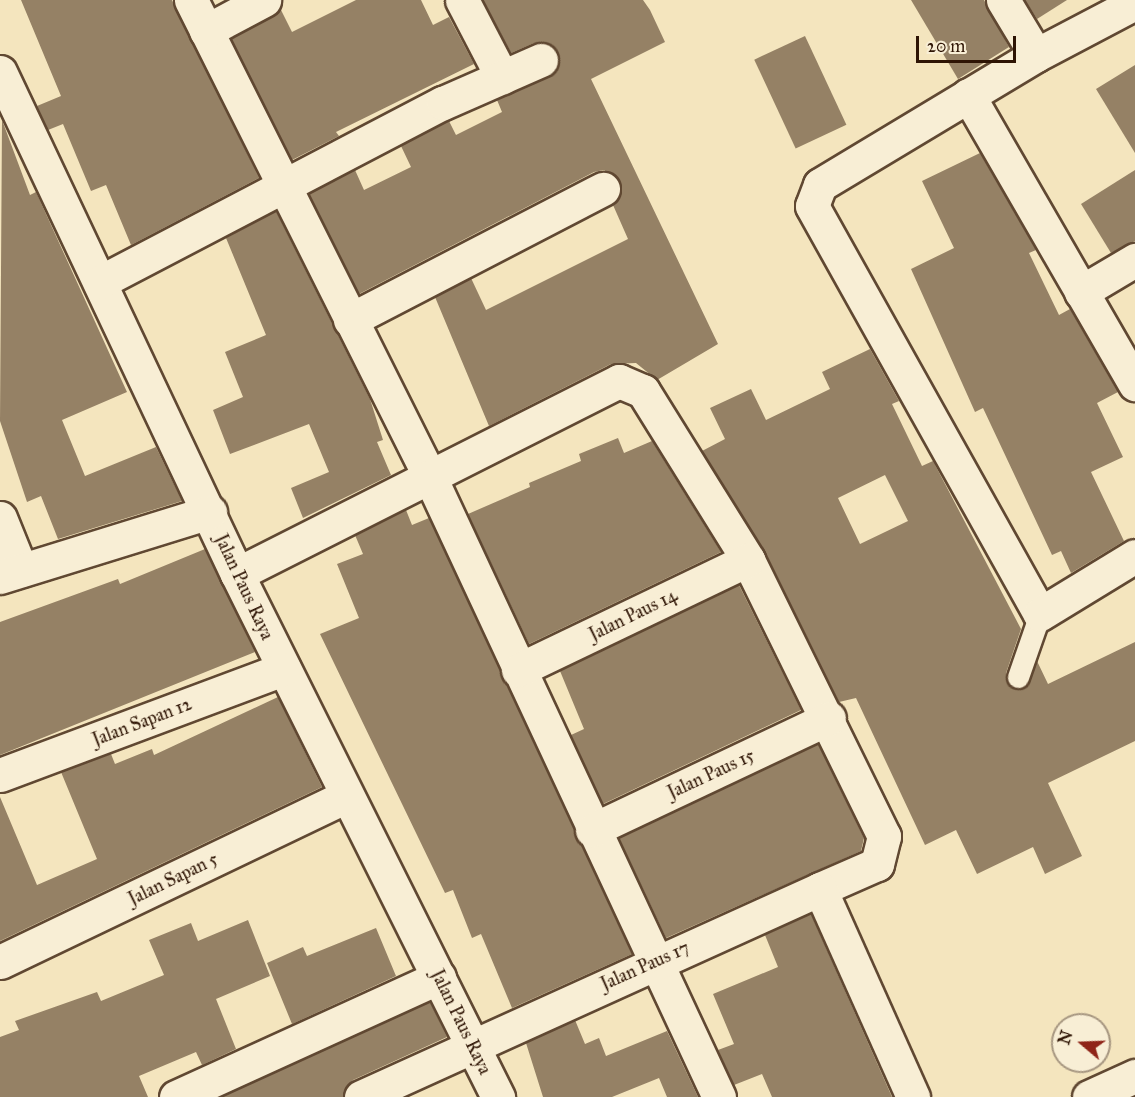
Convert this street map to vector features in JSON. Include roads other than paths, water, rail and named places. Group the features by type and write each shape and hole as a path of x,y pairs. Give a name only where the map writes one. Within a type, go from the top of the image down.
{"street":[{"path":"191,0 430,477 592,830 720,1097"},
{"path":"206,31 264,0"},
{"path":"462,0 502,77"},
{"path":"1003,0 1036,55"},
{"path":"1135,3 1036,55 820,185 812,206 1040,614 1135,556"},
{"path":"100,282 502,77 541,60"},
{"name":"Jalan Paus Raya","path":"0,72 210,512 237,574 498,1097"},
{"path":"968,95 1135,384"},
{"path":"350,320 603,189"},
{"path":"1082,292 1135,260"},
{"name":"Jalan Paus 17","path":"237,574 619,381 632,382 644,391 748,560 771,615 829,718 885,848 877,864 655,961 361,1097"},
{"path":"0,518 10,574 210,512"},
{"name":"Jalan Paus 14","path":"518,670 748,560"},
{"name":"Jalan Sapan 12","path":"0,776 284,669"},
{"name":"Jalan Paus 15","path":"592,830 829,718"},
{"name":"Jalan Sapan 5","path":"0,962 346,796"},
{"path":"820,889 913,1097"},
{"path":"177,1097 439,977"},
{"path":"1089,1097 1135,1076"}],"lane":[{"path":"1018,677 1040,614"}]}
